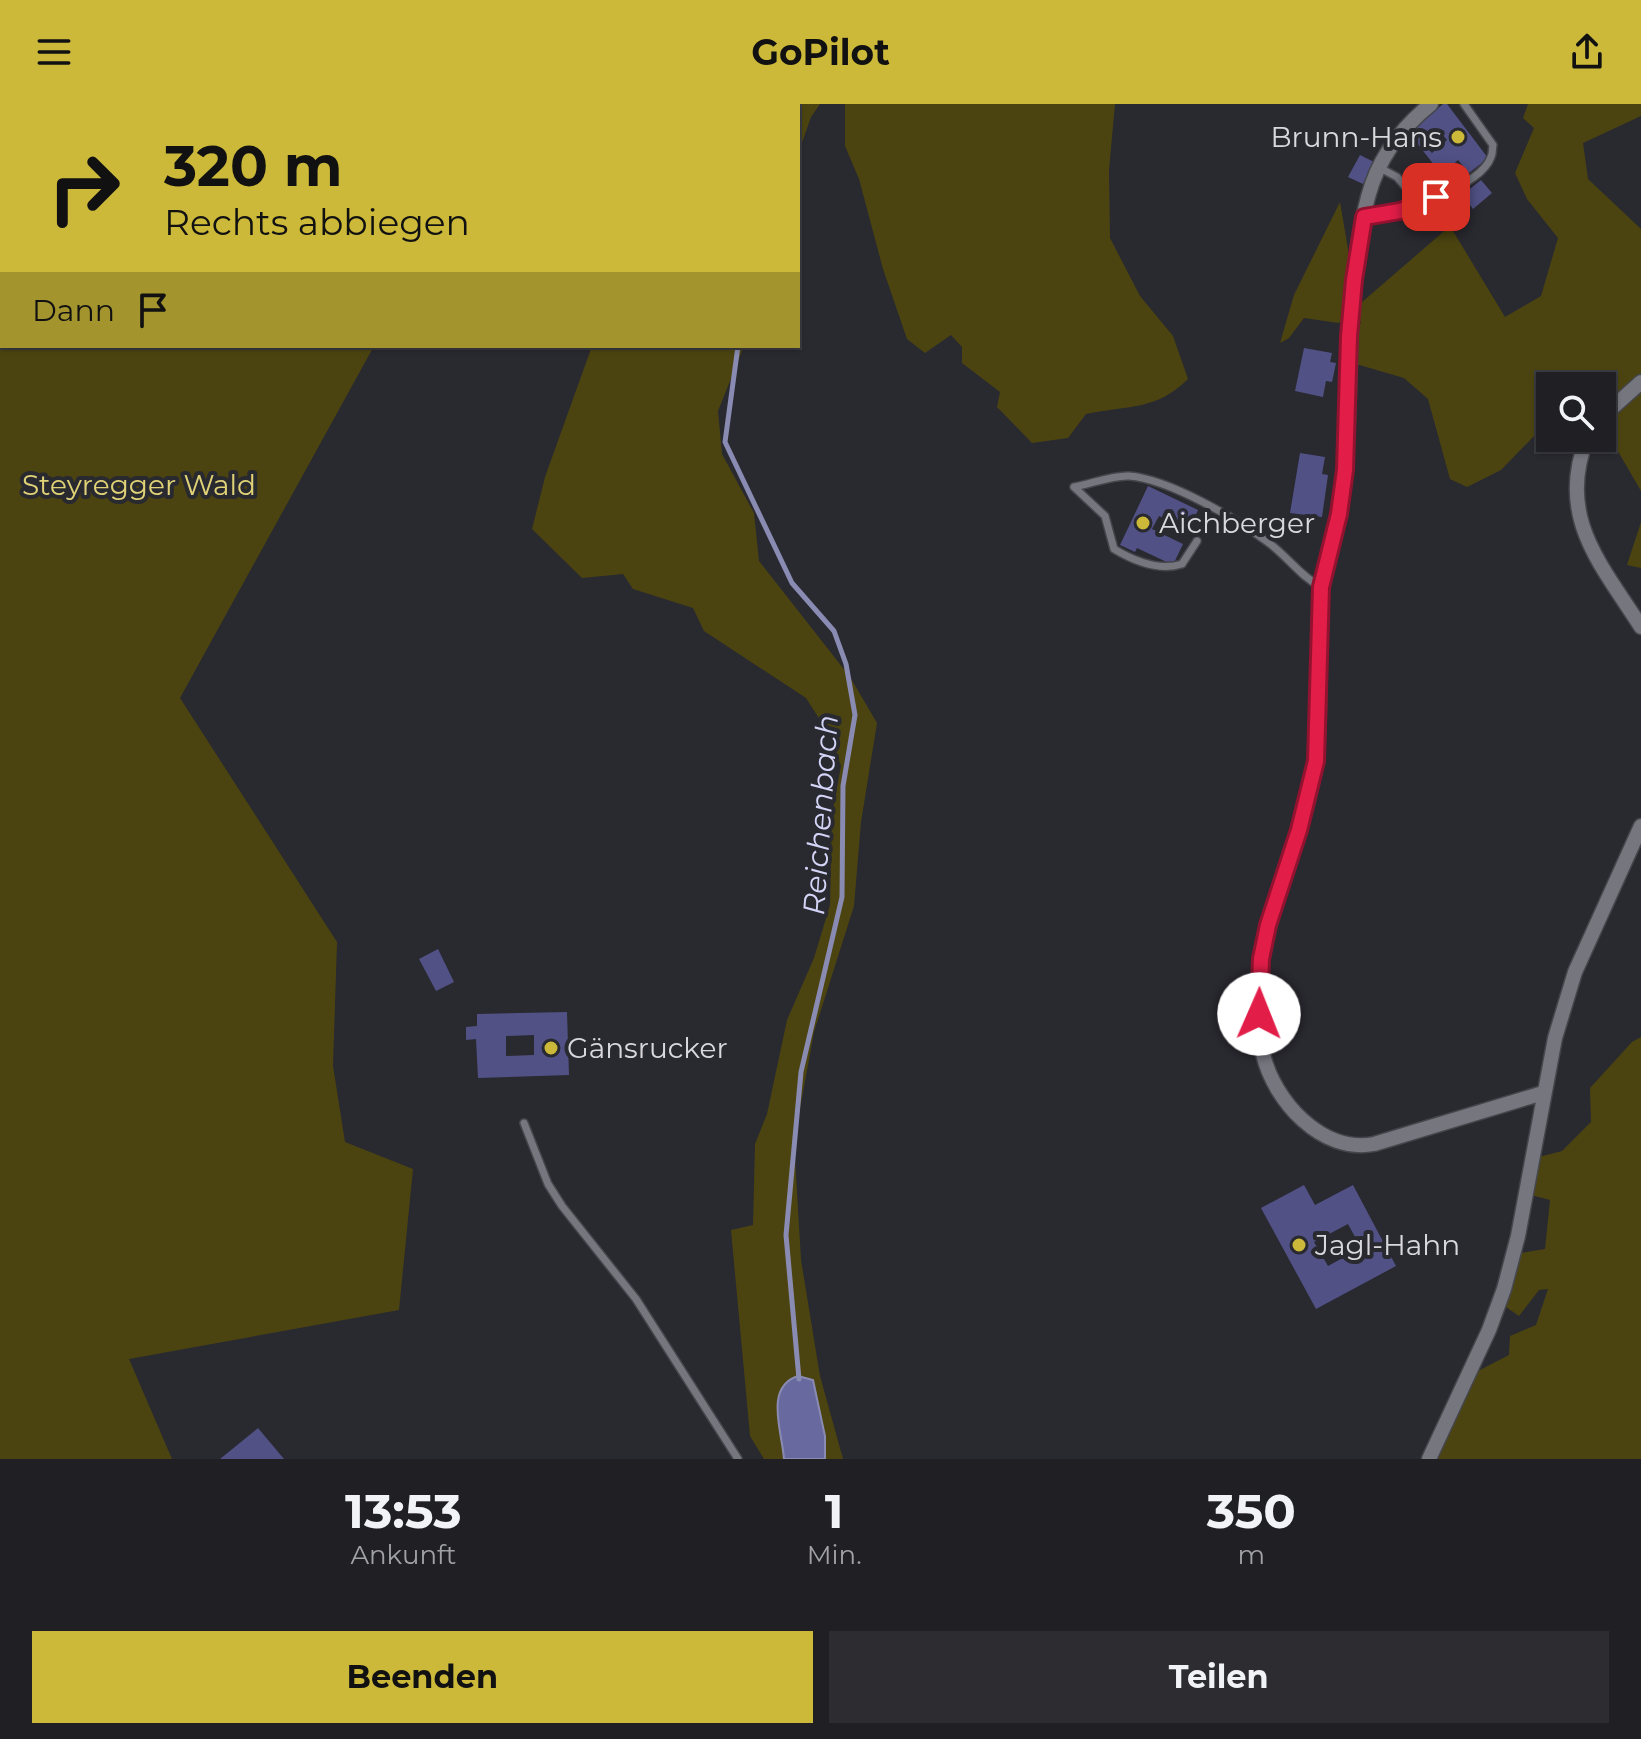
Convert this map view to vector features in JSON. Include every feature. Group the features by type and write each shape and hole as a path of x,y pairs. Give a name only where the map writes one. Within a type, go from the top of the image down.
{"street":[{"path":"1431,104 1398,135 1368,196 1364,217 1350,323 1343,485 1321,587 1316,761 1303,818 1280,884 1261,959 1260,1031 1271,1078 1283,1098 1301,1118 1340,1144 1358,1147 1543,1093"},
{"path":"1616,404 1641,382"},
{"path":"1582,452 1577,504 1583,531 1597,560 1641,627"},
{"path":"1429,1459 1489,1330 1504,1289 1518,1236 1543,1093 1575,972 1641,826"}],"lane":[{"path":"1364,217 1400,211 1452,191 1472,179 1491,159 1493,145 1464,104"},
{"path":"1380,168 1397,177 1419,203"},
{"path":"1197,541 1182,564 1167,569 1126,556 1114,549 1105,516 1074,487 1128,476 1172,488 1246,527 1272,545 1307,579 1321,587"},
{"path":"524,1123 548,1184 562,1206 636,1299 738,1459"}],"green space":[{"path":"800,104 820,104 811,117 800,148"},
{"path":"845,104 1115,104 1109,170 1110,238 1140,296 1173,336 1188,379 1153,402 1086,414 1068,438 1032,443 997,407 1000,392 962,363 962,347 951,335 925,353 907,339 883,269 859,179 845,146"},
{"path":"1528,104 1641,104 1641,116 1583,143 1588,179 1641,229 1641,491 1616,448 1616,372 1536,372 1536,434 1501,470 1467,487 1450,479 1428,399 1404,378 1356,364 1354,340 1361,322 1351,311 1339,323 1304,318 1289,338 1280,343 1294,295 1340,202 1348,249 1347,309 1354,309 1450,226 1505,317 1541,296 1558,238 1527,199 1515,173 1534,128 1523,118"},
{"name":"Steyregger Wald","path":"0,348 373,348 180,698 337,942 333,1066 345,1142 413,1169 399,1310 129,1359 172,1459 0,1459"},
{"path":"591,348 743,348 718,411 722,454 754,513 759,561 850,677 877,723 861,822 854,906 814,1032 794,1141 801,1260 820,1376 843,1459 764,1459 750,1436 731,1230 753,1225 755,1144 767,1114 787,1020 814,958 830,905 832,814 841,766 831,737 806,698 704,631 693,608 633,589 623,574 582,578 532,529 545,477"},
{"path":"1641,522 1641,568 1627,565"},
{"path":"1641,1037 1641,1459 1434,1459 1478,1371 1509,1355 1510,1336 1536,1325 1548,1289 1539,1290 1519,1316 1506,1307 1521,1253 1545,1249 1550,1200 1531,1195 1539,1157 1562,1151 1591,1122 1590,1088 1632,1042"}],"water":[{"path":"798,1376 813,1380 825,1436 825,1459 784,1459 778,1400 781,1390"}],"building":[{"name":"Brunn-Hans","path":"1443,104 1447,104 1488,158 1469,173 1458,160 1442,175 1409,133","holes":["1442,134 1447,140 1432,153 1426,147"]},
{"path":"1360,155 1374,162 1363,184 1348,177"},
{"path":"1481,180 1492,193 1473,209 1462,195"},
{"path":"1304,348 1332,353 1330,362 1336,363 1332,382 1326,381 1323,397 1295,391"},
{"path":"1300,453 1325,457 1322,474 1328,475 1322,517 1290,513"},
{"name":"Aichberger","path":"1148,486 1198,510 1189,530 1159,516 1152,529 1183,544 1173,565 1137,548 1135,552 1120,545"},
{"path":"438,949 454,982 436,991 419,959"},
{"name":"Gänsrucker","path":"567,1012 569,1075 478,1078 476,1039 466,1040 466,1027 477,1026 477,1014","holes":["534,1035 534,1055 506,1056 506,1036"]},
{"name":"Jagl-Hahn","path":"1304,1185 1315,1205 1353,1185 1396,1266 1316,1309 1261,1208","holes":["1348,1224 1361,1248 1328,1266 1314,1242"]},
{"path":"258,1428 284,1459 220,1459"}],"waterway":[{"name":"Reichenbach","path":"738,348 725,442 792,583 834,631 846,664 855,715 843,786 842,897 801,1072 786,1235 799,1379"}],"place":[{"name":"Brunn-Hans","path":"1458,137"},
{"name":"Aichberger","path":"1143,523"},
{"name":"Gänsrucker","path":"551,1048"},
{"name":"Jagl-Hahn","path":"1299,1245"}],"route":[{"path":"1259,1014 1261,959 1268,925 1310,793 1316,761 1321,587 1339,514 1345,470 1349,336 1364,217 1400,211 1436,197"}]}
